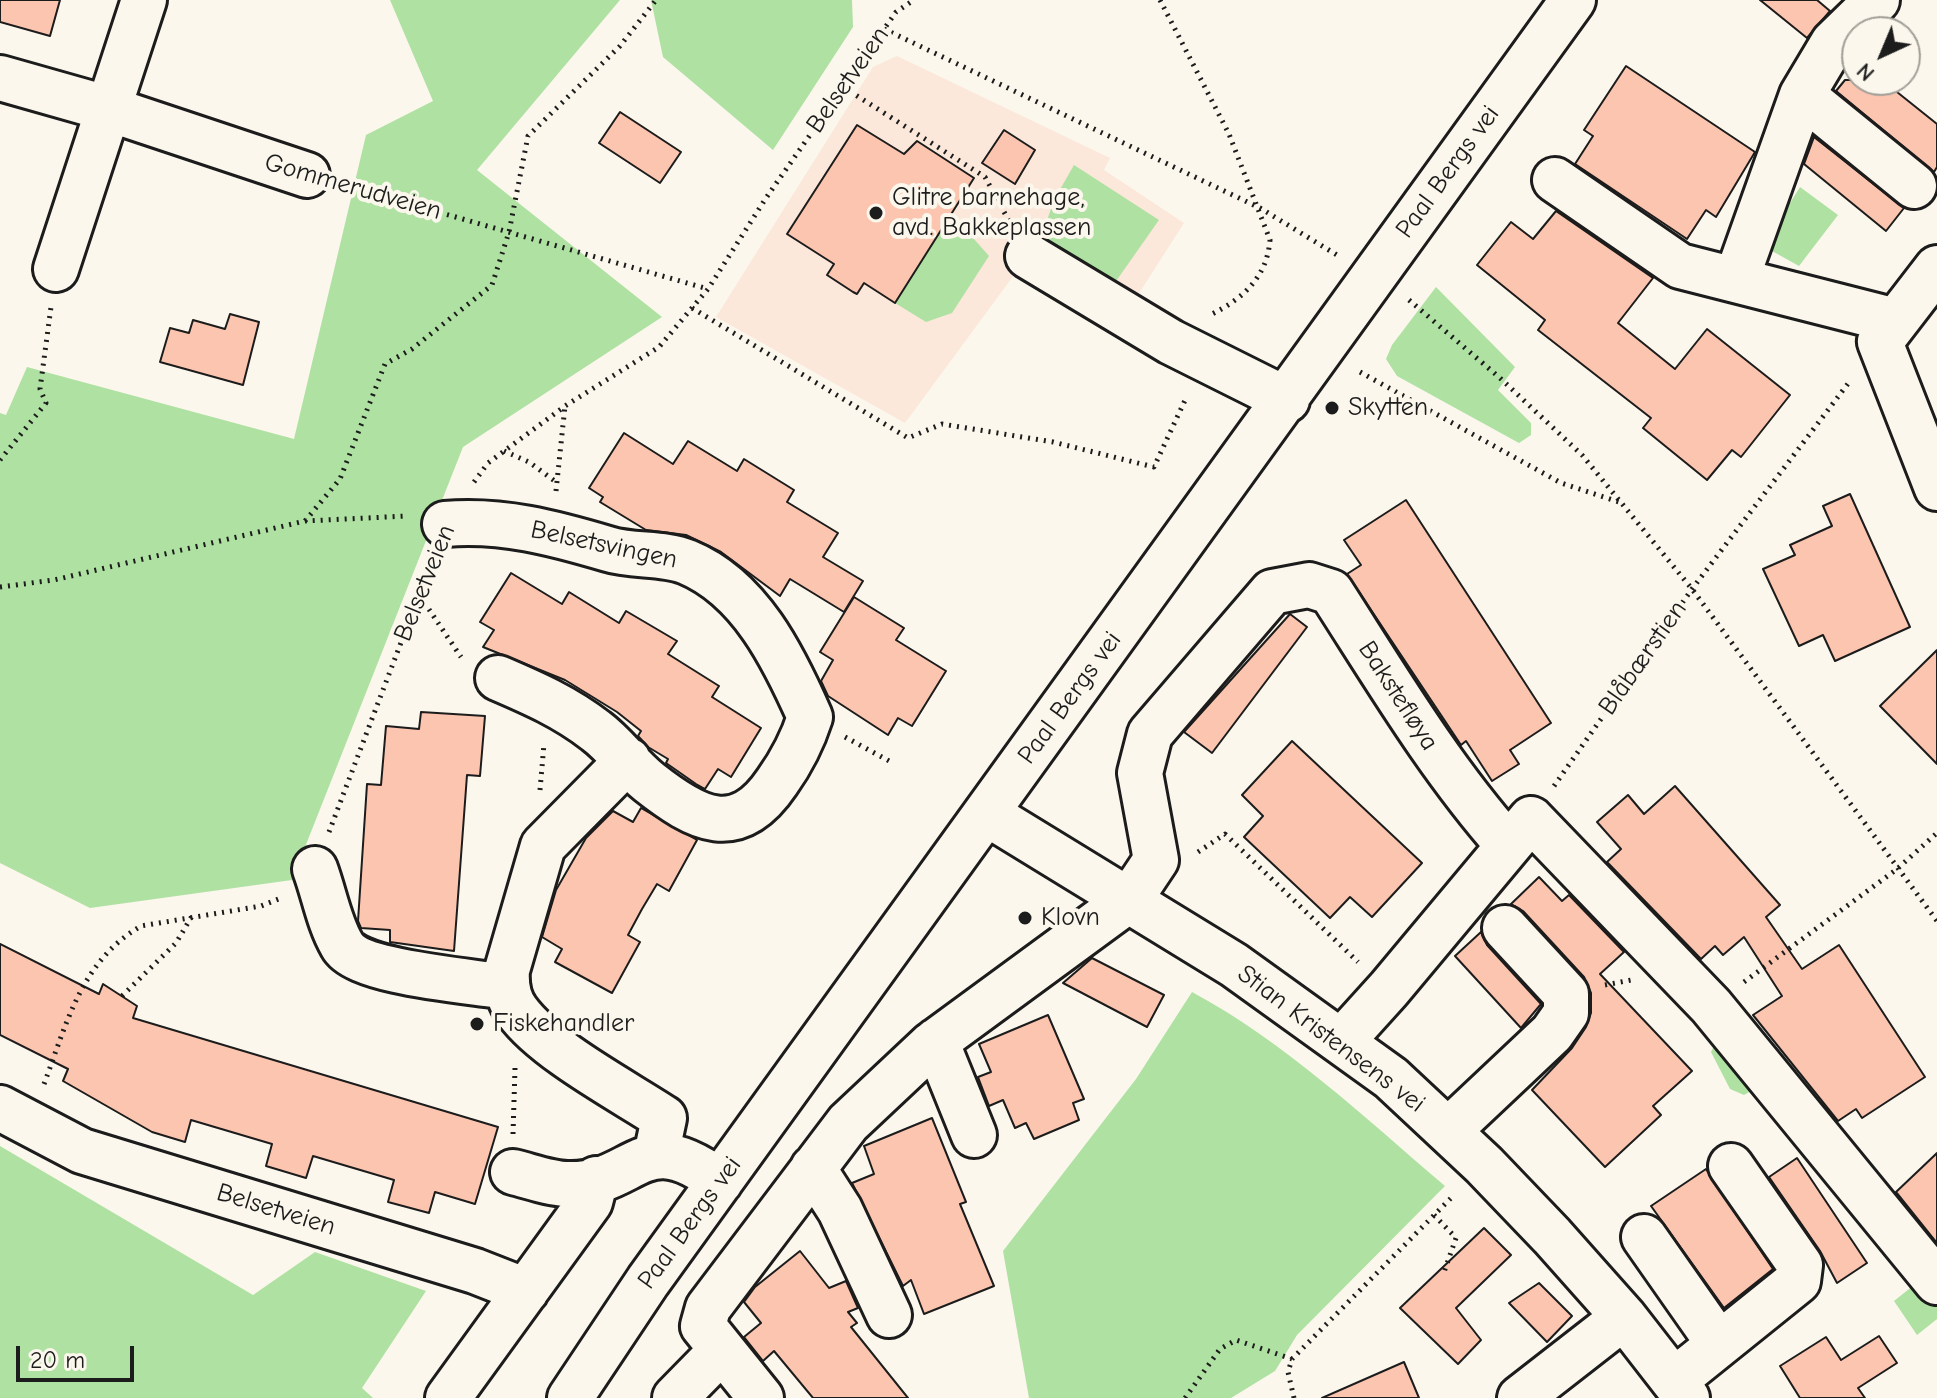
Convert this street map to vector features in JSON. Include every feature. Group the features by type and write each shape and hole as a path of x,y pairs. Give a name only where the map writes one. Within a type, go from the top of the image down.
{"street":[{"path":"56,269 106,108 144,0"},
{"name":"Paal Bergs vei","path":"570,1398 720,1182 1573,0"},
{"path":"1736,280 1802,95 1833,43 1861,5"},
{"name":"Gommerudveien","path":"0,78 106,108 307,175"},
{"path":"1802,95 1914,186"},
{"path":"1555,180 1680,266 1736,280 1888,331"},
{"path":"1028,256 1171,342 1287,400"},
{"path":"1888,331 1937,268"},
{"path":"1888,331 1937,488"},
{"name":"Belsetsvingen","path":"445,524 481,521 552,532 623,553 684,560 716,577 742,601 790,671 810,717 799,751 763,803 748,815 727,820 706,816 648,782 598,732 548,699 498,678"},
{"name":"Bakstefløya","path":"1156,860 1140,773 1150,734 1272,592 1309,585 1331,592 1432,752 1461,792 1519,832 1663,956 1711,1006 1937,1282"},
{"path":"628,760 543,846 507,970 511,999 549,1042 664,1118 656,1156"},
{"name":"Stian Kristensens vei","path":"986,813 1234,965 1391,1078 1484,1165 1624,1317 1681,1389"},
{"path":"1342,1041 1519,832"},
{"path":"761,1398 703,1326 708,1308 848,1123 936,1041 1130,899 1156,860"},
{"path":"315,869 342,945 353,958 378,967 511,999"},
{"path":"1448,1131 1552,1033 1566,1013 1566,994 1505,928"},
{"path":"936,1041 974,1135"},
{"name":"Belsetveien","path":"14,1115 82,1151 475,1271 526,1291"},
{"path":"513,1172 569,1184 596,1179 656,1156 675,1156 697,1164 720,1182"},
{"path":"1681,1389 1719,1344 1798,1281 1800,1265 1731,1166"},
{"path":"813,1168 840,1210 889,1315"},
{"path":"448,1398 590,1202 596,1179"},
{"path":"1644,1237 1719,1344"},
{"path":"1520,1398 1624,1317"},
{"path":"675,1398 721,1351"}],"path":[{"path":"305,521 340,479 385,364 412,349 492,285 509,232 528,136 620,46 656,0"},
{"name":"Belsetveien","path":"14,1115 103,953 141,926 192,915 261,906 304,887 315,869 445,524 488,463 565,406 659,347 708,289 896,12 914,0"},
{"path":"1160,0 1229,134 1270,240 1269,258 1259,277 1244,294 1199,320 1171,342"},
{"path":"884,29 1260,208 1338,256"},
{"path":"843,87 985,177 1028,256"},
{"name":"Gommerudveien","path":"307,175 708,289"},
{"path":"0,460 46,403 40,389 56,269"},
{"path":"1409,300 1511,387 1582,455 1692,589 1937,921"},
{"path":"692,308 908,438 942,424 1053,442 1154,467 1187,396 1219,366"},
{"name":"Blåbærstien","path":"1519,832 1692,589 1888,331"},
{"path":"1360,372 1561,483 1622,503"},
{"path":"552,532 565,406"},
{"path":"504,451 529,462 557,483"},
{"path":"0,587 54,580 305,521 406,516 445,524"},
{"path":"420,595 462,658 498,678"},
{"path":"543,846 539,813 548,699"},
{"path":"1711,1006 1897,869 1937,833"},
{"path":"1156,860 1185,861 1225,834 1389,989"},
{"path":"122,996 176,943 192,915"},
{"path":"1566,1013 1600,985 1635,980 1663,956"},
{"path":"511,999 513,1172"},
{"path":"1294,1398 1288,1372 1292,1359 1484,1165"},
{"path":"1434,1215 1456,1238 1443,1275"},
{"path":"1185,1398 1220,1349 1236,1340 1292,1359"}],"shaded area":[{"path":"897,56 1110,158 1104,170 1184,223 1136,298 1028,256 905,423 716,317 873,67"}],"green space":[{"path":"390,0 620,0 477,170 662,317 463,447 292,880 90,908 0,863 0,413 6,415 27,367 294,439 366,135 433,101"},
{"path":"651,0 852,0 853,27 773,150 663,57"},
{"path":"1074,165 1159,220 1114,284 1041,238 1054,200"},
{"path":"1800,187 1838,215 1799,266 1763,246"},
{"path":"943,227 958,236 966,230 989,256 952,313 926,322 895,303"},
{"path":"1436,287 1515,367 1498,390 1531,423 1531,435 1519,443 1397,376 1386,359 1392,345"},
{"path":"1192,992 1292,1057 1445,1186 1297,1335 1275,1371 1231,1398 1029,1398 1003,1251 1136,1079"},
{"path":"1715,1044 1763,1084 1744,1095 1730,1089 1711,1052"},
{"path":"0,1146 253,1295 315,1252 426,1291 362,1388 373,1398 0,1398"},
{"path":"1919,1281 1937,1302 1937,1319 1917,1335 1894,1301"}],"building":[{"path":"0,0 60,0 50,36 0,22"},
{"path":"1760,0 1817,0 1830,11 1807,38"},
{"path":"1626,66 1755,152 1716,217 1706,210 1687,239 1575,164 1593,136 1584,130"},
{"path":"1842,96 1902,96 1937,124 1937,167 1934,172"},
{"path":"620,112 681,152 660,183 599,143"},
{"path":"857,125 904,154 917,141 974,178 895,303 864,283 857,294 853,292 827,275 834,264 787,234"},
{"path":"1004,130 1035,150 1015,184 982,163"},
{"path":"1814,137 1904,208 1886,231 1804,164"},
{"path":"1556,211 1653,278 1618,323 1675,369 1707,329 1790,395 1741,457 1732,450 1707,480 1643,428 1651,418 1538,330 1545,320 1477,265 1511,222 1533,239"},
{"path":"230,314 259,322 243,385 160,362 170,328 189,333 193,320 225,329"},
{"path":"624,433 673,464 688,441 737,471 744,459 794,490 787,502 838,533 823,557 863,581 844,612 790,579 780,596 721,552 686,535 646,530 600,502 603,497 589,488"},
{"path":"1850,494 1910,627 1835,661 1823,635 1799,646 1763,569 1795,555 1790,545 1832,526 1823,506"},
{"path":"1406,500 1551,723 1510,750 1519,764 1492,781 1466,741 1461,745 1347,574 1361,565 1344,540"},
{"path":"511,573 562,604 569,592 619,623 626,611 677,641 668,654 719,686 712,697 761,728 731,777 718,769 705,789 666,763 668,759 648,747 638,736 641,731 617,712 565,680 483,647 494,630 480,622"},
{"path":"854,597 904,628 896,640 946,671 912,726 898,718 888,735 828,696 821,681 833,660 820,652"},
{"path":"1290,614 1307,627 1212,753 1184,732"},
{"path":"1937,650 1937,764 1880,706"},
{"path":"421,712 485,716 480,776 467,775 454,951 390,942 390,930 361,928 358,921 367,784 381,785 386,726 419,729"},
{"path":"1292,741 1422,863 1372,917 1350,897 1330,918 1244,837 1263,816 1242,795"},
{"path":"1675,786 1780,905 1766,917 1802,969 1839,945 1925,1077 1862,1118 1856,1109 1838,1121 1753,1015 1782,996 1744,937 1723,955 1715,946 1701,959 1607,862 1621,849 1597,822 1628,795 1644,814"},
{"path":"641,808 697,840 669,891 657,884 642,909 628,935 640,942 612,993 555,962 562,949 542,937 556,890 586,838 613,811 633,822"},
{"path":"1539,877 1562,901 1569,895 1624,952 1600,974 1692,1071 1653,1106 1661,1115 1605,1167 1532,1090 1572,1048 1591,1013 1591,993 1584,977 1523,911 1511,904"},
{"path":"1481,932 1487,945 1541,1004 1521,1028 1455,956"},
{"path":"0,944 99,994 103,984 137,1006 133,1018 498,1127 475,1204 435,1192 429,1213 388,1202 394,1180 313,1156 306,1178 266,1166 272,1144 191,1120 185,1142 152,1132 63,1081 68,1069 0,1035"},
{"path":"1092,958 1164,995 1147,1027 1063,983"},
{"path":"1048,1015 1084,1099 1073,1103 1079,1120 1034,1139 1026,1123 1015,1128 1003,1100 989,1106 978,1077 991,1072 979,1044"},
{"path":"932,1118 966,1202 960,1204 994,1286 924,1314 911,1280 903,1286 852,1183 874,1174 864,1146"},
{"path":"1937,1153 1937,1243 1896,1192"},
{"path":"1797,1158 1867,1263 1837,1283 1820,1251 1769,1177"},
{"path":"1706,1169 1773,1269 1724,1308 1651,1206"},
{"path":"1484,1228 1511,1255 1456,1308 1481,1340 1458,1364 1400,1308"},
{"path":"800,1251 829,1288 846,1281 858,1308 848,1312 857,1323 851,1327 908,1398 813,1398 774,1351 763,1361 744,1337 761,1323 744,1302 755,1287"},
{"path":"1539,1283 1572,1316 1547,1342 1509,1303"},
{"path":"1879,1336 1897,1363 1858,1388 1865,1398 1800,1398 1780,1366 1826,1337 1841,1360"},
{"path":"1404,1362 1419,1398 1322,1398"}],"place":[{"name":"Glitre barnehage, avd. Bakkeplassen","path":"876,213"},
{"name":"Skytten","path":"1332,408"},
{"name":"Klovn","path":"1025,918"},
{"name":"Fiskehandler","path":"477,1024"}]}
